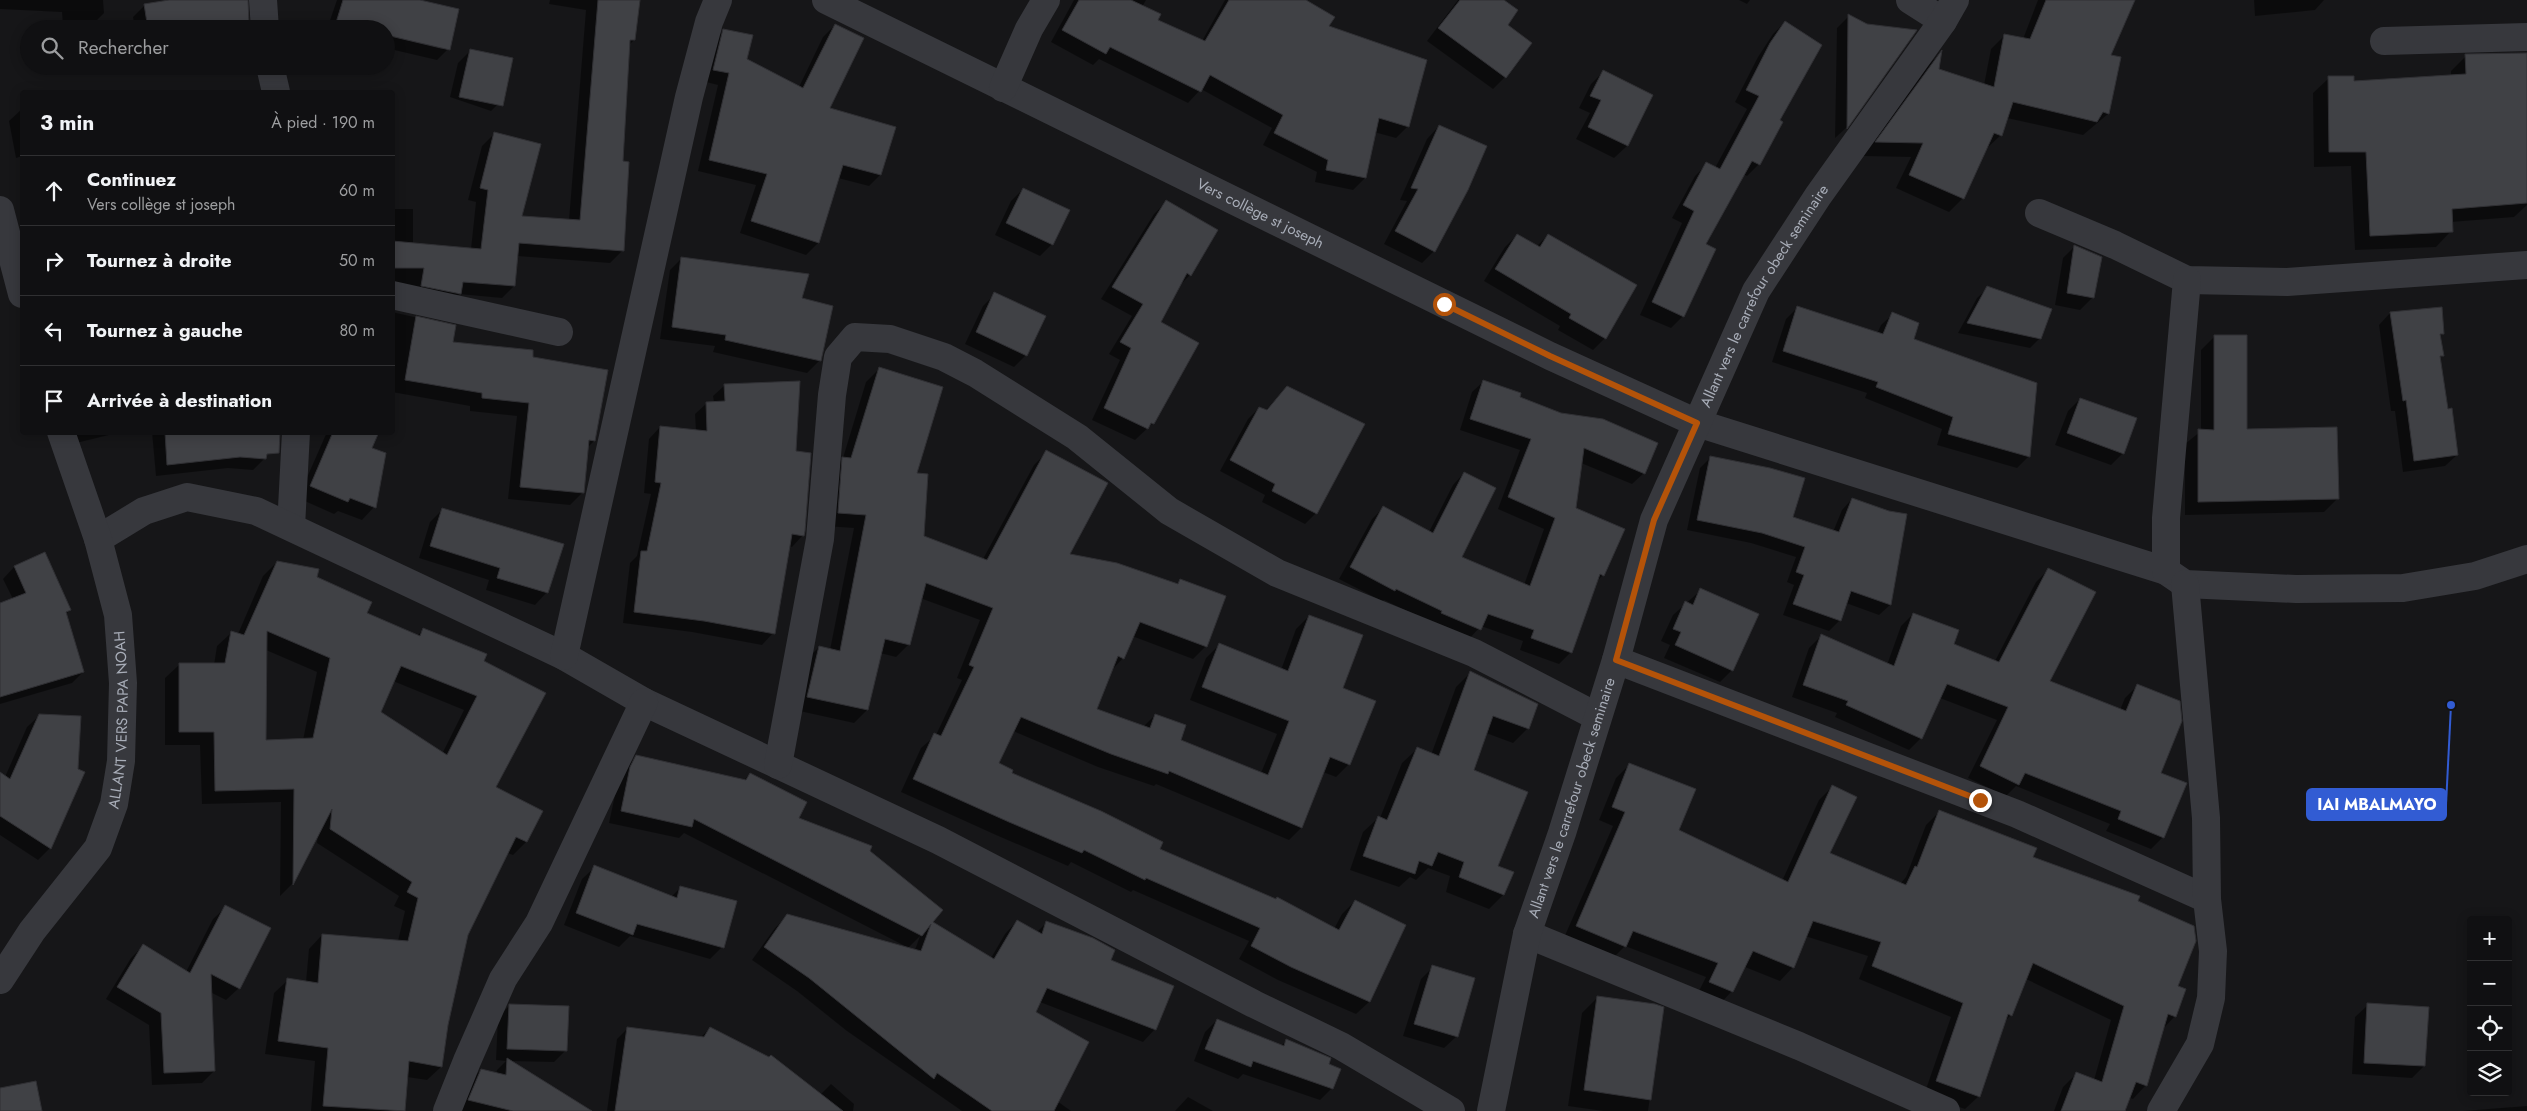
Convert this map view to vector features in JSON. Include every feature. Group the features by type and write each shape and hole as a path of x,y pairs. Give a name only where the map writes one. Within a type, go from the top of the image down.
{"street":[{"path":"263,0 264,20"},
{"path":"564,656 689,97 709,22 718,0"},
{"name":"Vers collège st joseph","path":"826,0 1550,356 1697,423 2176,578 2296,589 2403,588 2474,576 2527,559"},
{"path":"1003,88 1029,29 1046,0"},
{"path":"1910,0 1949,10"},
{"name":"Allant vers le carrefour obeck seminaire","path":"1491,1111 1527,934 1562,833 1596,716 1616,660 1654,520 1756,291 1818,196 1949,10"},
{"path":"2384,41 2527,38"},
{"path":"272,75 276,90"},
{"path":"0,210 20,286"},
{"path":"2039,213 2116,245 2187,280 2287,282 2527,265"},
{"path":"2161,1111 2200,1044 2211,998 2213,951 2207,899 2206,818 2176,578 2166,518 2187,280"},
{"path":"395,297 559,332"},
{"path":"778,765 820,539 832,394 838,357 855,337 890,339 944,357 975,373 1077,436 1169,511 1277,574 1474,653 1596,716"},
{"name":"ALLANT VERS PAPA NOAH","path":"0,980 32,931 98,848 114,804 121,761 123,683 118,615 98,539 62,435"},
{"path":"291,527 296,435"},
{"path":"98,539 144,511 188,497 256,511 564,656 644,702 938,840 1254,1004 1341,1046 1451,1111"},
{"path":"1616,660 2017,814 2207,899"},
{"path":"447,1111 466,1061 503,979 539,923 644,702"},
{"path":"1527,934 1799,1046 1946,1111"}],"building":[{"path":"169,0 248,0 249,20 147,20 144,4"},
{"path":"343,0 420,0 459,9 450,50 395,37 395,20 337,20"},
{"path":"598,0 640,0 635,40 630,40 623,161 629,162 624,251 519,243 515,286 463,282 461,294 421,286 424,268 395,268 395,241 481,249 488,190 480,188 494,132 541,144 522,216 580,220"},
{"path":"1079,0 1131,0 1161,14 1158,20 1205,41 1229,0 1306,0 1335,17 1329,26 1427,60 1409,127 1379,118 1366,178 1326,170 1328,160 1274,133 1283,115 1210,75 1201,92 1110,47 1106,54 1062,30"},
{"path":"1460,0 1504,0 1518,10 1508,25 1532,43 1506,78 1438,28"},
{"path":"2046,0 2135,0 2111,55 2121,57 2109,114 2103,112 2097,122 2013,102 2002,136 1994,133 1964,199 1909,175 1923,143 1875,142 1942,50 1939,69 1994,87 2004,34 2030,39"},
{"path":"1848,14 1867,24 1917,30 1847,129"},
{"path":"1785,21 1822,45 1780,120 1783,122 1760,165 1752,161 1706,244 1716,249 1684,317 1652,302 1694,211 1683,205 1706,162 1720,169 1759,96 1746,90 1770,43"},
{"path":"835,24 864,38 830,108 896,127 881,175 843,165 819,243 751,221 767,174 709,160 729,73 713,70 723,29 753,35 747,59 803,88"},
{"path":"470,49 513,58 503,106 459,97"},
{"path":"2527,53 2527,203 2452,209 2453,232 2370,236 2366,152 2329,152 2328,76 2354,76 2354,81 2466,74 2465,54"},
{"path":"1603,70 1653,95 1628,146 1588,127 1601,100 1590,96"},
{"path":"1439,125 1487,146 1468,190 1435,252 1395,231 1418,189 1411,188"},
{"path":"1023,188 1070,210 1053,245 1006,223"},
{"path":"1166,200 1218,230 1191,276 1187,273 1161,322 1199,343 1154,424 1151,423 1148,429 1104,408 1131,348 1120,342 1143,304 1112,287"},
{"path":"1517,234 1540,247 1548,234 1637,285 1606,339 1569,318 1571,314 1495,269"},
{"path":"2074,245 2102,257 2094,298 2067,293"},
{"path":"681,257 809,274 802,298 833,306 821,361 725,340 726,335 672,327"},
{"path":"1987,286 2052,309 2041,339 1967,323"},
{"path":"994,292 1046,316 1027,356 976,332"},
{"path":"1797,306 1883,334 1892,312 1919,323 1914,339 2037,383 2030,457 1948,434 1953,417 1876,387 1878,382 1783,351"},
{"path":"2442,307 2444,334 2440,334 2444,356 2440,356 2448,409 2452,408 2458,455 2414,461 2406,400 2403,401 2390,312"},
{"path":"416,316 456,325 453,342 533,350 533,357 608,370 595,441 589,440 584,493 520,487 529,403 482,398 482,393 405,380"},
{"path":"2214,335 2247,335 2247,429 2337,427 2339,499 2198,502 2198,429 2214,430"},
{"path":"879,367 943,387 917,473 928,474 924,536 987,560 1046,450 1108,483 1070,554 1117,563 1178,584 1180,579 1226,596 1207,647 1140,622 1124,659 1118,656 1097,709 1150,728 1155,714 1186,725 1181,740 1268,775 1289,721 1202,687 1219,643 1288,671 1309,615 1363,635 1343,688 1376,701 1350,765 1330,757 1302,828 1169,771 1168,774 1111,754 1021,717 999,763 1013,770 1012,773 1101,811 1163,842 1160,849 1276,899 1277,897 1339,930 1355,900 1406,925 1370,1002 1291,967 1251,946 1260,928 1146,878 1145,880 1084,850 1082,853 913,779 934,733 941,736 974,667 969,665 993,608 926,583 910,645 885,639 868,710 807,697 819,646 840,651 866,515 838,513 842,457 851,458"},
{"path":"1483,380 1521,393 1520,397 1561,413 1603,419 1658,443 1645,474 1584,448 1576,508 1625,529 1604,576 1600,574 1572,653 1531,638 1534,630 1488,614 1481,630 1441,613 1442,611 1396,589 1395,591 1350,567 1383,506 1433,533 1464,472 1496,488 1462,557 1530,586 1555,518 1508,497 1531,439 1470,419"},
{"path":"800,381 796,451 811,453 805,531 804,536 792,534 775,634 704,621 634,612 641,551 647,551 661,483 655,482 660,426 707,431 706,402 725,401 724,384"},
{"path":"1287,386 1365,424 1317,514 1272,491 1275,484 1230,460 1259,407 1267,410"},
{"path":"2080,398 2137,418 2124,454 2067,433"},
{"path":"165,435 280,435 279,453 267,454 266,459 240,457 167,465"},
{"path":"332,435 378,435 372,448 386,453 376,508 350,498 348,502 310,486"},
{"path":"1710,456 1770,468 1805,478 1793,517 1839,532 1852,498 1889,511 1907,514 1891,605 1851,591 1841,621 1793,604 1804,575 1796,572 1805,547 1762,533 1697,520"},
{"path":"442,508 564,544 548,593 497,578 500,568 430,546"},
{"path":"45,552 71,610 66,612 84,672 0,697 0,603 26,593 14,566"},
{"path":"277,561 319,569 317,577 372,602 367,613 420,636 423,628 487,654 484,661 546,693 496,787 543,811 527,842 516,837 468,935 448,1025 442,1067 409,1061 405,1111 323,1106 328,1048 278,1041 287,978 318,983 322,934 408,941 418,898 407,892 412,882 330,829 332,809 293,885 294,789 215,791 214,732 179,732 179,663 225,663 231,631 244,635","holes":["267,631 330,658 313,738 266,740","401,666 477,696 447,755 381,712"]},
{"path":"2048,568 2096,592 2050,681 2126,711 2137,684 2180,701 2182,721 2161,773 2187,783 2164,838 2118,819 2121,811 2025,773 2019,785 1980,766 2008,707 1947,684 1922,739 1846,705 1848,701 1803,685 1821,634 1894,666 1913,613 1959,630 1954,644 1999,662"},
{"path":"1700,588 1759,614 1733,671 1675,645 1681,632 1673,629 1685,601 1693,605"},
{"path":"1470,671 1538,704 1529,729 1493,716 1474,770 1528,792 1498,866 1514,872 1504,895 1459,877 1464,862 1438,852 1432,866 1419,861 1415,874 1363,856 1378,816 1387,820 1417,747 1439,756"},
{"path":"39,714 81,716 78,769 85,772 51,849 0,816 0,772 10,779"},
{"path":"636,755 746,780 750,773 807,802 799,818 872,846 870,851 943,910 933,922 994,959 1017,920 1042,934 1046,921 1093,938 1115,950 1111,960 1174,986 1156,1030 1047,988 1036,1012 1089,1042 1054,1111 992,1111 937,1073 934,1079 809,978 764,947 787,914 921,951 931,924 922,936 694,819 692,827 621,811 630,767"},
{"path":"1629,763 1696,789 1679,830 1788,882 1832,785 1857,797 1830,853 1906,885 1915,866 1917,867 1939,810 2037,848 2033,857 2140,896 2138,901 2194,926 2196,941 2178,986 2186,989 2176,1017 2168,1014 2147,1086 2136,1082 2125,1111 2061,1111 2076,1072 2102,1082 2124,1006 2033,963 2012,1016 2008,1014 1980,1097 1936,1081 1963,1003 1872,966 1881,942 1813,921 1794,968 1753,951 1733,992 1709,982 1718,963 1633,931 1626,947 1576,926 1625,812 1612,807"},
{"path":"594,865 677,898 680,886 737,901 724,948 637,924 633,935 576,913"},
{"path":"225,905 271,928 240,989 211,974 215,1071 164,1073 161,1013 117,987 143,944 190,973"},
{"path":"1432,965 1475,978 1458,1037 1414,1024"},
{"path":"1597,996 1655,1004 1664,1007 1651,1100 1584,1090"},
{"path":"2367,1003 2429,1007 2425,1066 2364,1063"},
{"path":"509,1004 569,1006 567,1051 507,1049"},
{"path":"1217,1019 1284,1046 1286,1039 1331,1058 1329,1064 1341,1069 1333,1089 1253,1061 1251,1067 1205,1049"},
{"path":"627,1027 704,1037 710,1027 769,1057 771,1055 843,1111 615,1111"},
{"path":"507,1058 592,1111 513,1111 468,1100 481,1069 506,1075"},
{"path":"36,1081 42,1111 0,1111 0,1088"}],"place":[{"name":"IAI MBALMAYO","path":"2451,705"}],"route":[{"path":"1444,304 1550,356 1697,423 1654,520 1616,660 1980,800"}]}
